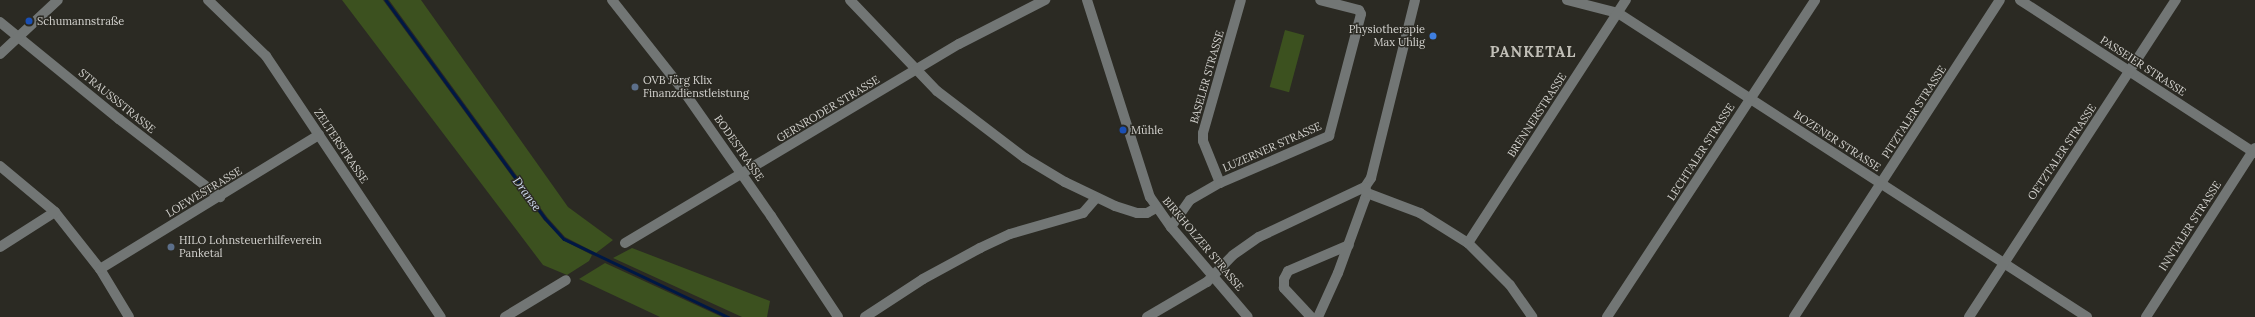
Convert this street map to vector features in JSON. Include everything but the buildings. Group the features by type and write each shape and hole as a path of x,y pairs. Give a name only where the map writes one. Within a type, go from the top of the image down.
{"street":[{"path":"0,54 58,0"},
{"name":"ZELTERSTRASSE","path":"208,0 266,56 441,317"},
{"name":"BODESTRASSE","path":"612,0 680,86 742,174 838,317"},
{"path":"850,0 916,69 960,110 1003,143 1045,170 1096,198 1137,213 1147,213 1156,208"},
{"name":"GERNRODER STRASSE","path":"626,243 916,69 982,31 1045,0"},
{"name":"BIRKHOLZER STRASSE","path":"1087,0 1156,208 1248,317"},
{"name":"BASELER STRASSE","path":"1220,182 1203,141 1203,133 1241,0"},
{"name":"LUZERNER STRASSE","path":"1171,227 1190,200 1220,182 1329,136 1332,131 1361,14 1359,10 1320,0"},
{"path":"1318,317 1349,245 1371,178 1415,0"},
{"name":"BOZENER STRASSE","path":"1567,0 1618,13 1881,185 2087,317"},
{"name":"BRENNERSTRASSE","path":"1468,243 1626,0"},
{"name":"LECHTALER STRASSE","path":"1607,317 1815,0"},
{"name":"PITZTALER STRASSE","path":"1794,317 2000,0"},
{"name":"PASSEIER STRASSE","path":"2020,0 2254,151"},
{"name":"OETZTALER STRASSE","path":"1968,317 2176,0"},
{"name":"STRAUSSSTRASSE","path":"0,22 220,197"},
{"name":"LOEWESTRASSE","path":"100,269 220,197 319,135"},
{"name":"INNTALER STRASSE","path":"2146,317 2254,151"},
{"path":"0,166 55,212 100,269 129,317"},
{"path":"1147,317 1214,276 1233,256 1259,237 1366,190 1420,213 1468,243 1510,285 1532,317"},
{"path":"865,317 923,279 980,248 1010,234 1083,213 1096,198"},
{"path":"0,247 55,212"},
{"path":"1311,317 1284,288 1284,279 1288,271 1349,245"},
{"path":"505,317 566,280"}],"green space":[{"path":"342,0 383,0 543,219 563,240 592,255 589,261 567,275 543,265"},
{"path":"389,0 421,0 568,207 613,240 596,253 565,237 547,217"},
{"path":"1285,30 1304,35 1289,92 1270,87"},
{"path":"632,248 770,301 767,317 742,317 613,258"},
{"path":"605,263 722,317 660,317 579,279"}],"waterway":[{"name":"Dranse","path":"386,0 545,218 564,239 728,317"}],"place":[{"name":"Schumannstraße","path":"29,21"},
{"name":"Physiotherapie Max Uhlig","path":"1433,36"},
{"name":"OVB Jörg Klix Finanzdienstleistung","path":"635,87"},
{"name":"Mühle","path":"1123,130"},
{"name":"HILO Lohnsteuerhilfeverein Panketal","path":"171,247"}],"district":[{"name":"PANKETAL","path":"1533,52"}]}
